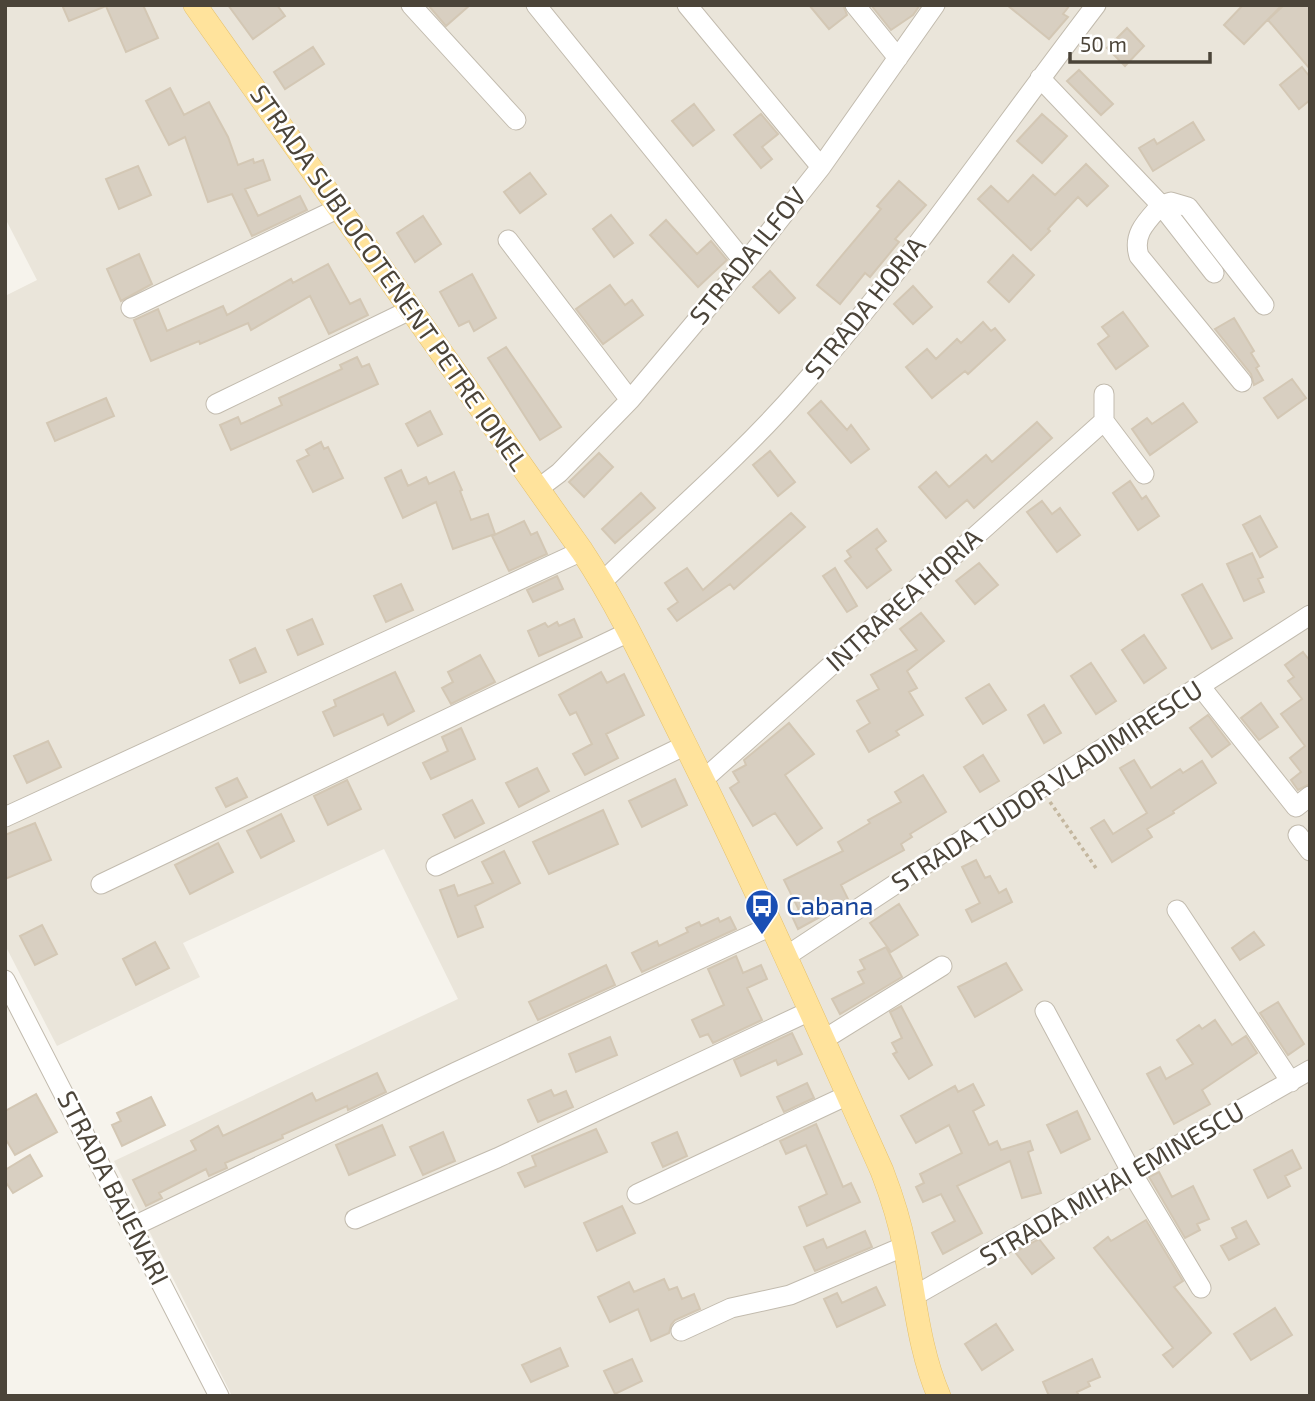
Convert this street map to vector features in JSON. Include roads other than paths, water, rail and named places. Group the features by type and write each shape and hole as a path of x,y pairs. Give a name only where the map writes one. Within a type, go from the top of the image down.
{"main road":[{"name":"STRADA SUBLOCOTENENT PETRE IONEL","path":"195,5 539,488 602,582 629,632 703,780 771,926 893,1200 905,1246 927,1359 939,1396"}],"street":[{"path":"411,5 516,120"},
{"path":"536,5 746,263"},
{"path":"687,5 821,167"},
{"path":"855,5 898,58"},
{"name":"STRADA ILFOV","path":"539,488 559,473 629,400 746,263 821,167 935,5"},
{"name":"STRADA HORIA","path":"602,582 758,436 808,380 902,265 1096,5"},
{"path":"1040,78 1161,205 1214,273"},
{"path":"1242,382 1139,256 1137,237 1161,205 1171,202 1188,207 1264,305"},
{"path":"131,308 339,208"},
{"path":"508,240 629,400"},
{"path":"216,404 410,310"},
{"path":"1104,394 1104,421 1144,474"},
{"name":"INTRAREA HORIA","path":"703,780 1104,421"},
{"path":"5,817 582,551"},
{"name":"STRADA TUDOR VLADIMIRESCU","path":"785,957 1310,615"},
{"path":"101,884 629,632"},
{"path":"1200,686 1296,807 1310,796"},
{"path":"436,866 686,745"},
{"path":"1177,910 1291,1082"},
{"path":"132,1227 456,1072 771,926"},
{"path":"823,1040 942,966"},
{"name":"STRADA BAJENARI","path":"5,981 219,1396"},
{"path":"355,1219 497,1158 810,1011"},
{"path":"1045,1011 1132,1173 1201,1288"},
{"name":"STRADA MIHAI EMINESCU","path":"914,1296 1310,1070"},
{"path":"637,1194 848,1095"},
{"path":"681,1331 732,1308 790,1295 905,1246"}],"place":[{"name":"Cabana","path":"762,936"}]}
